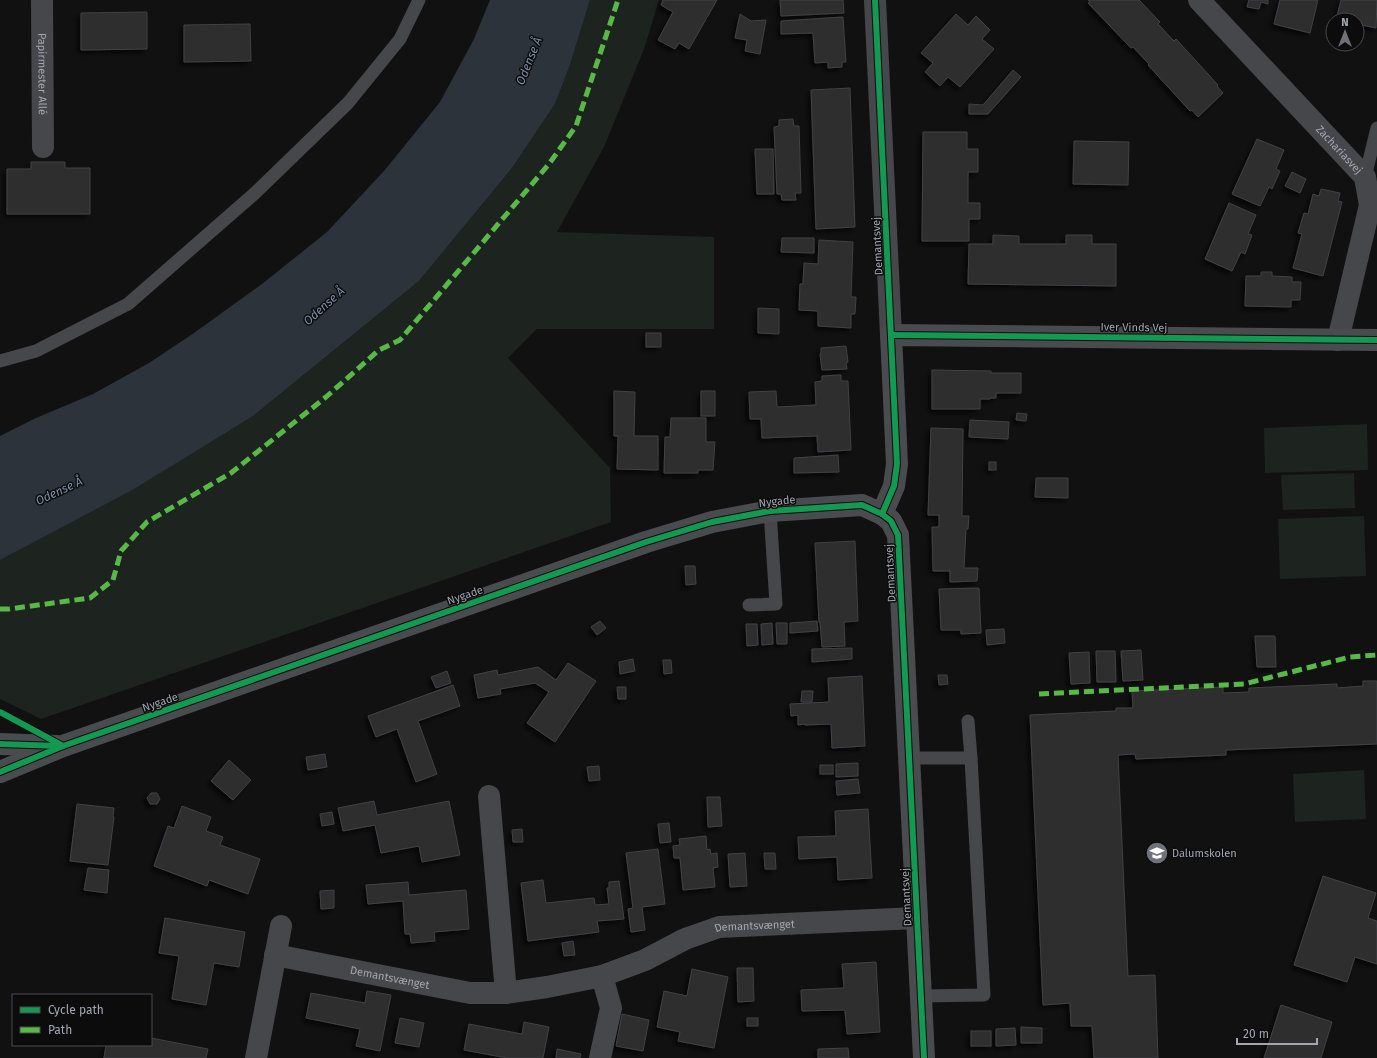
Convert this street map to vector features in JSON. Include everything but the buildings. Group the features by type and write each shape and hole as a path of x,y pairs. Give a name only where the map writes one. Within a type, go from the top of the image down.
{"street":[{"name":"Papirmester Allé","path":"42,0 43,148"},
{"name":"Demantsvej","path":"875,0 897,464 894,486 882,514 891,521 898,535 924,1058"},
{"name":"Zachariasvej","path":"1199,0 1365,177 1370,205 1338,340"},
{"name":"Iver Vinds Vej","path":"891,335 1377,340"},
{"name":"Nygade","path":"0,772 63,746 646,542 712,522 770,511 862,505 882,514"},
{"name":"Nygade","path":"0,744 63,746"},
{"path":"489,796 506,993"},
{"name":"Demantsvænget","path":"276,955 470,993 506,993 547,987 602,976 645,960 685,939 719,927 917,918"},
{"path":"256,1058 281,926"},
{"path":"600,1058 611,1008 602,976"}],"lane":[{"path":"0,361 36,351 128,304 254,194 348,103 400,39 419,0"},
{"path":"1365,177 1377,128"},
{"path":"749,606 776,604 770,511"},
{"path":"920,996 984,995 968,720"},
{"path":"910,758 971,758"}],"shaded area":[{"path":"590,0 659,0 644,49 604,147 557,232 714,237 714,329 537,329 508,358 610,468 611,522 41,719 0,699 0,560 253,416 419,281 512,168 555,104 570,65"},
{"path":"1367,424 1368,470 1265,473 1264,428"},
{"path":"1354,473 1355,508 1283,510 1281,475"},
{"path":"1364,516 1366,576 1280,579 1278,519"},
{"path":"1364,770 1366,819 1295,822 1293,774"}],"water":[{"name":"Odense Å","path":"490,0 590,0 570,65 555,104 512,168 419,281 253,416 134,489 0,560 0,436 36,418 93,394 149,363 262,284 327,232 384,171 440,102 474,39"}],"marked path":[{"path":"0,609 90,598 113,580 121,551 147,522 231,473 326,397 379,350 400,340 549,164 576,126 618,0"},
{"path":"1039,694 1244,684 1350,657 1377,655"}],"cycle path":[{"path":"875,0 897,464 894,486 882,514"},
{"path":"891,335 1377,340"},
{"path":"0,772 63,746 646,542 712,522 770,511 862,505 882,514 891,521 898,535 924,1058"},
{"path":"0,712 63,746"},
{"path":"0,744 59,746"}],"place":[{"name":"Dalumskolen","path":"1157,853"}]}
